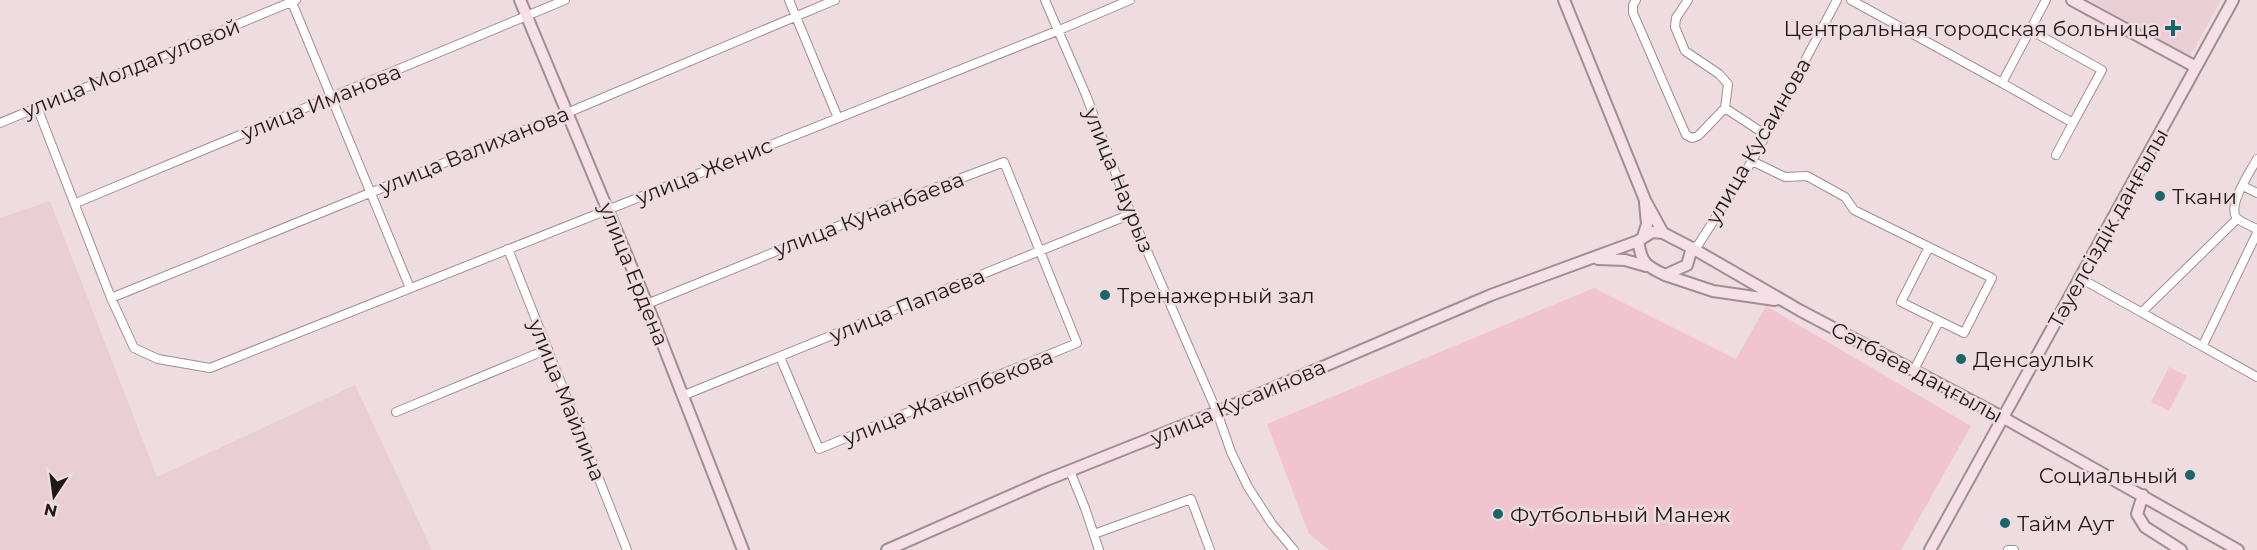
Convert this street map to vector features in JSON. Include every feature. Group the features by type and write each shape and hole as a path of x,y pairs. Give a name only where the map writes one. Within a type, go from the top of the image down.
{"street":[{"name":"улица Ердена","path":"520,0 647,304 743,550"},
{"name":"улица Иманова","path":"76,203 566,0"},
{"path":"789,0 838,118"},
{"name":"улица Валиханова","path":"111,298 797,18 835,0"},
{"name":"улица Наурыз","path":"1045,0 1086,95 1131,214 1217,412 1231,452 1248,487 1292,550"},
{"name":"улица Женис","path":"111,298 134,348 158,359 210,368 1130,0"},
{"path":"1564,0 1645,200 1663,233"},
{"path":"1636,0 1633,12 1686,135 1692,138 1698,136 1725,108 1728,84 1719,74 1685,51 1675,27 1676,18 1688,0"},
{"name":"улица Кусаинова","path":"1692,248 1698,245 1752,161 1837,0"},
{"path":"1851,0 2073,123"},
{"path":"2002,83 2046,0"},
{"path":"2072,0 2196,68"},
{"name":"Тәуелсіздік даңғылы","path":"1930,550 2233,0"},
{"path":"293,1 410,288"},
{"name":"улица Молдагуловой","path":"0,123 293,1"},
{"path":"2030,30 2102,70 2056,155"},
{"path":"37,107 111,298"},
{"path":"1725,108 1766,135"},
{"path":"2203,345 2257,231 2237,219 2233,210 2257,159"},
{"path":"1752,161 1785,177 1807,176 1845,197 1854,210 1992,278 1964,333 1901,302 1929,247"},
{"name":"улица Кунанбаева","path":"647,304 890,205 1004,162 1040,251"},
{"path":"2243,186 2257,193"},
{"path":"1645,200 1647,224 1641,239 1640,253 1646,266"},
{"name":"улица Папаева","path":"682,396 1131,214"},
{"path":"2142,312 2237,219"},
{"path":"1641,239 1652,232 1663,233 1692,248 1687,265 1665,275"},
{"name":"улица Кусаинова","path":"887,550 904,547 1070,471 1217,412 1491,295 1641,239"},
{"name":"Сәтбаев даңғылы","path":"1692,248 1784,302 2004,418 2238,550"},
{"name":"улица Майлина","path":"508,249 627,550"},
{"name":"улица Жакыпбекова","path":"780,357 818,447 822,449 928,403 1075,345 1077,340 1040,251"},
{"path":"1592,259 1625,260 1713,291 1784,302"},
{"path":"2080,278 2257,377"},
{"path":"1914,370 1939,321"},
{"path":"396,412 548,350"},
{"path":"1070,471 1098,550"},
{"path":"2143,495 2137,514 2145,527 2181,550"},
{"path":"1094,534 1191,499 1210,550"},
{"path":"2008,550 2014,550"}],"shaded area":[{"name":"Центральная городская больница","path":"2089,0 2221,0 2190,56"},
{"path":"50,201 157,477 355,385 432,550 0,550 0,218"},
{"path":"1594,288 1736,359 1766,306 1971,426 1901,550 1329,550 1309,534 1267,424"},
{"path":"2169,367 2187,376 2169,411 2151,402"}],"place":[{"name":"Центральная городская больница","path":"2173,28"},
{"name":"Ткани","path":"2160,196"},
{"name":"Тренажерный зал","path":"1105,295"},
{"name":"Денсаулык","path":"1961,359"},
{"name":"Социальный","path":"2190,475"},
{"name":"Футбольный Манеж","path":"1498,514"},
{"name":"Тайм Аут","path":"2005,523"}]}
